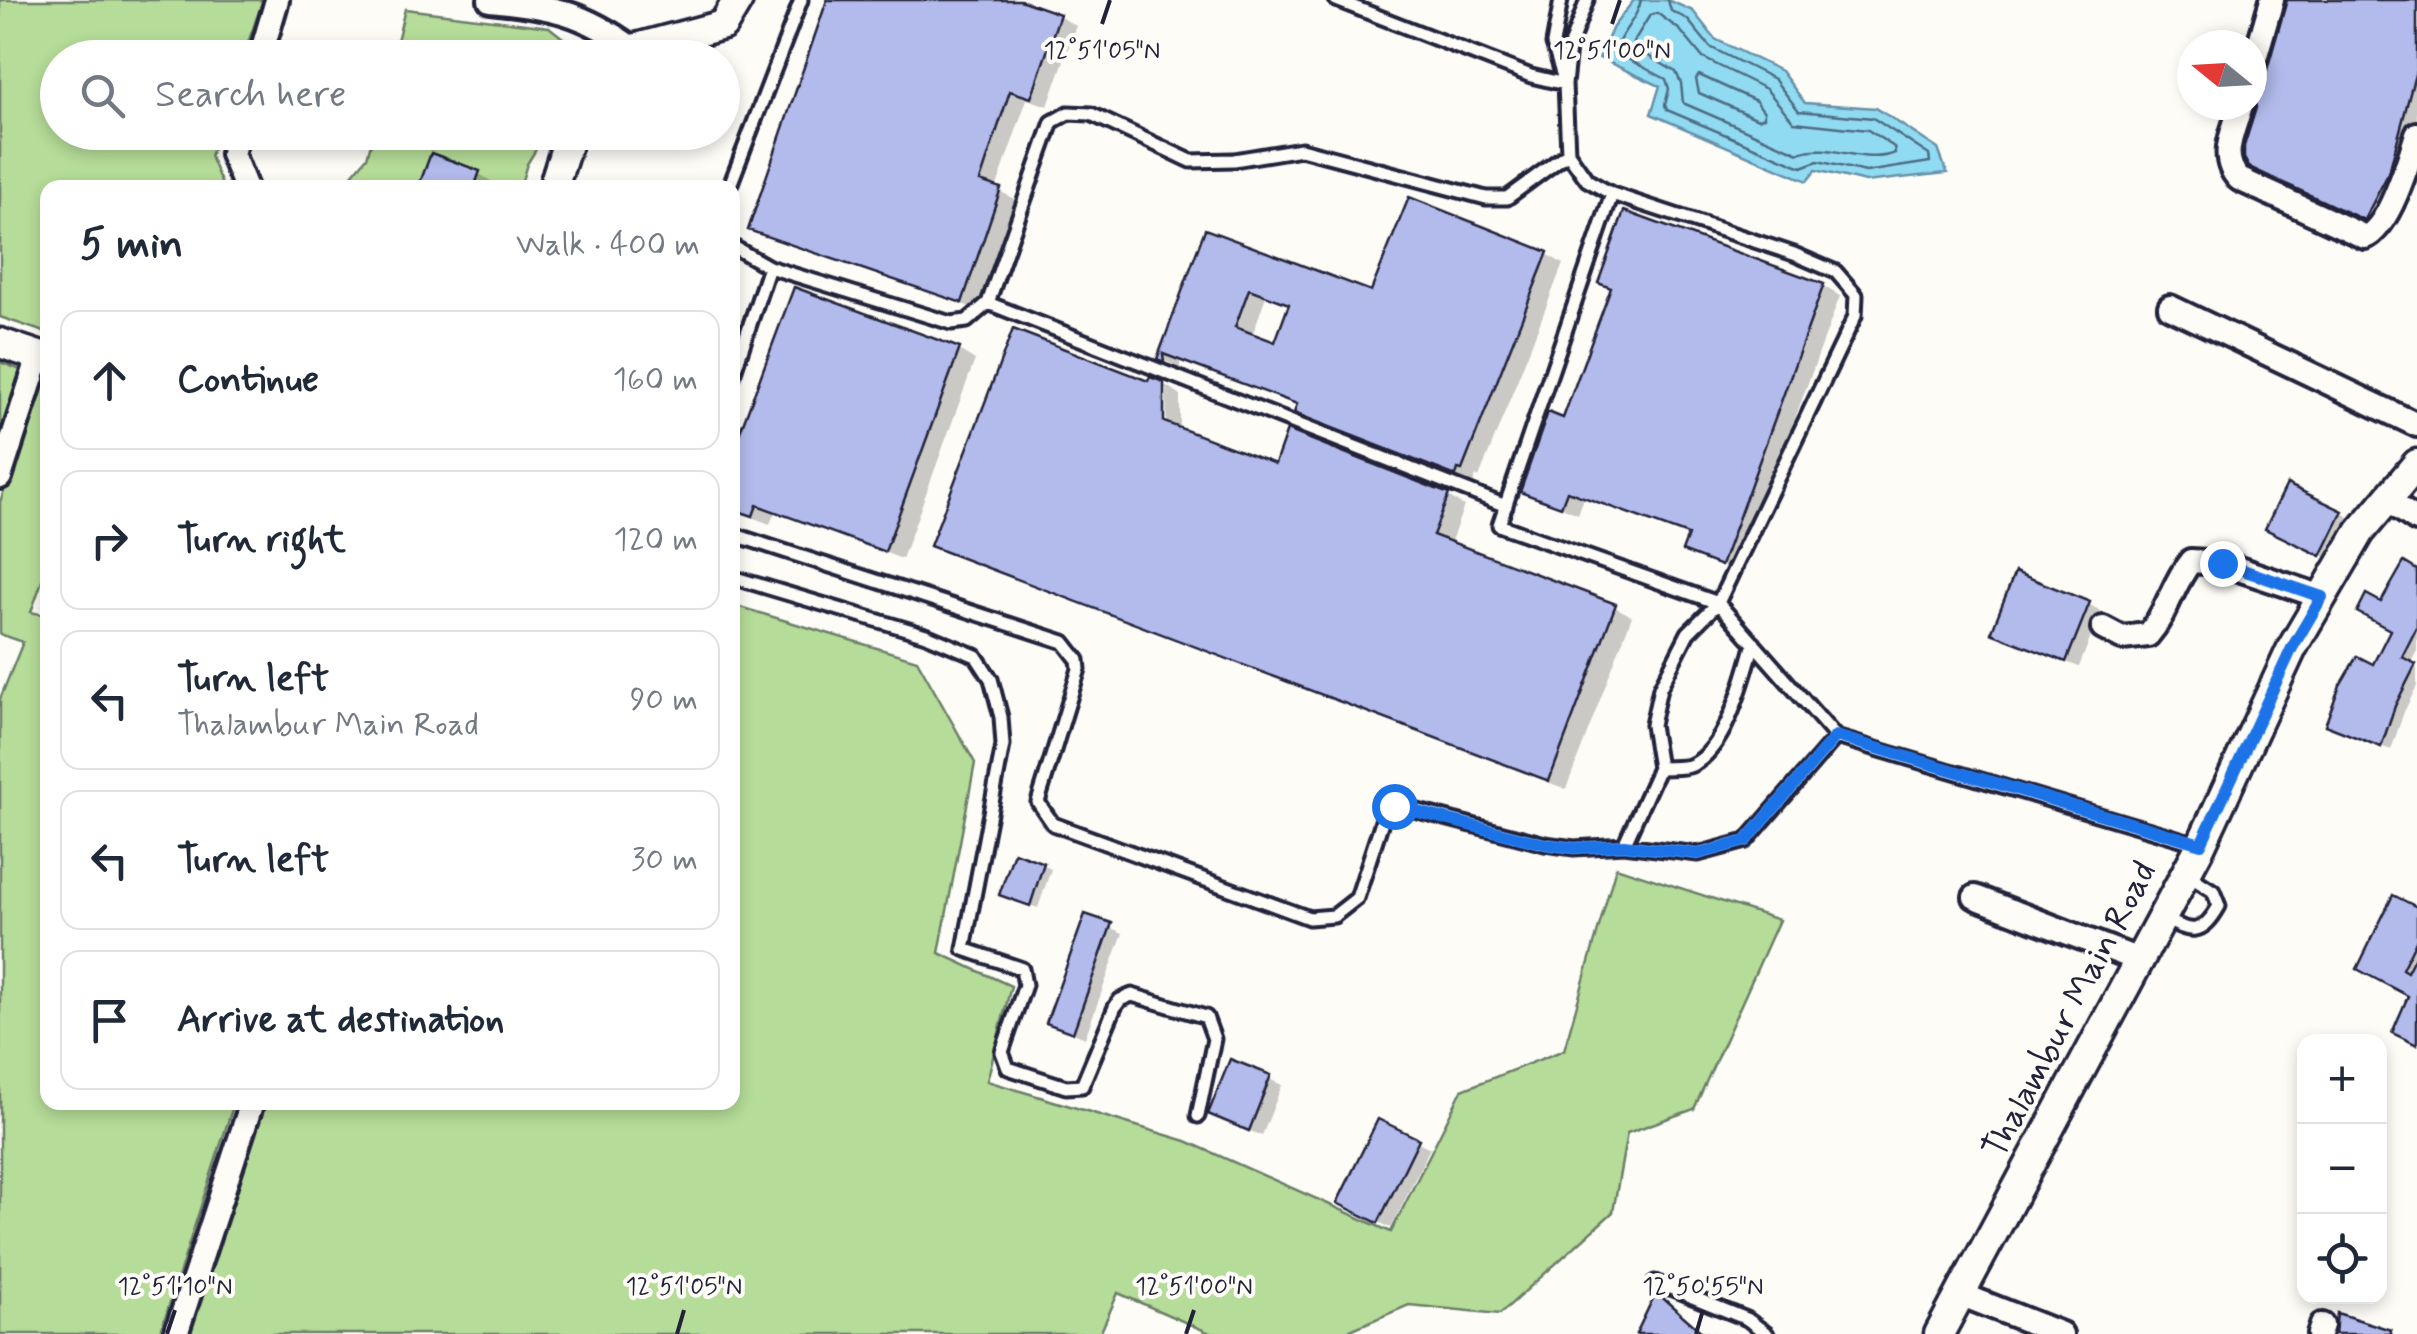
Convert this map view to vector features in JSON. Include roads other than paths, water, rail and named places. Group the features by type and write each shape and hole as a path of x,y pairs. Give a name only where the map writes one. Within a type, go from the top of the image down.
{"street":[{"path":"265,40 277,0"},
{"path":"490,0 568,10 618,40"},
{"path":"672,40 723,25 738,0"},
{"path":"2263,30 2272,0"},
{"path":"2238,120 2226,159 2230,170 2240,179 2364,237 2372,235 2383,222 2417,134"},
{"path":"233,150 243,180"},
{"path":"556,180 566,150"},
{"path":"2170,307 2417,425"},
{"path":"0,343 40,357"},
{"path":"0,477 40,366"},
{"name":"Thalambur Main Road","path":"1939,1334 2201,844 2292,648 2360,532 2417,464"},
{"path":"2387,500 2417,520"},
{"path":"2103,628 2122,638 2148,635 2162,619 2176,580 2191,561 2222,563 2322,597"},
{"path":"1975,896 2139,960"},
{"path":"176,1334 249,1110"},
{"path":"1960,1294 2061,1334"}],"lane":[{"path":"732,180 800,0"},
{"path":"1336,0 1531,76 1565,84"},
{"path":"1561,0 1553,44 1565,84"},
{"path":"1587,0 1570,48 1565,84 1568,154 1587,180 1612,194 1794,254 1836,272 1856,295 1855,316 1718,603 1688,633 1660,688 1652,725 1659,768 1624,845"},
{"path":"740,251 769,268 951,323 967,321 988,303 1052,122 1068,112 1091,114 1192,162 1301,149 1486,198 1508,198 1568,154"},
{"path":"1612,194 1499,525 1718,603 1836,736 2201,844"},
{"path":"740,354 769,268"},
{"path":"988,303 1506,506"},
{"path":"740,537 1064,642 1078,660 1078,669 1038,802 1046,817 1053,824 1309,918 1334,916 1357,898 1385,812 1394,806 1545,844 1574,848 1624,845 1698,854 1746,841 1836,736"},
{"path":"740,579 926,635 976,656 991,680 1002,745 964,950 1022,969 1026,985 1002,1052 1004,1061 1008,1068 1066,1087 1082,1086 1115,1007 1120,1000 1132,996 1206,1017 1213,1029 1198,1116"},
{"path":"1659,768 1692,765 1718,741 1735,704 1754,644"},
{"path":"2162,917 2196,930 2209,924 2219,906 2213,891 2185,874"},
{"path":"1655,1282 1746,1320 1767,1334"}],"water":[{"path":"1634,0 1668,0 1693,11 1715,39 1781,71 1805,103 1876,108 1938,149 1947,173 1865,182 1816,170 1807,181 1651,114 1660,86 1599,58 1613,27"}]}
